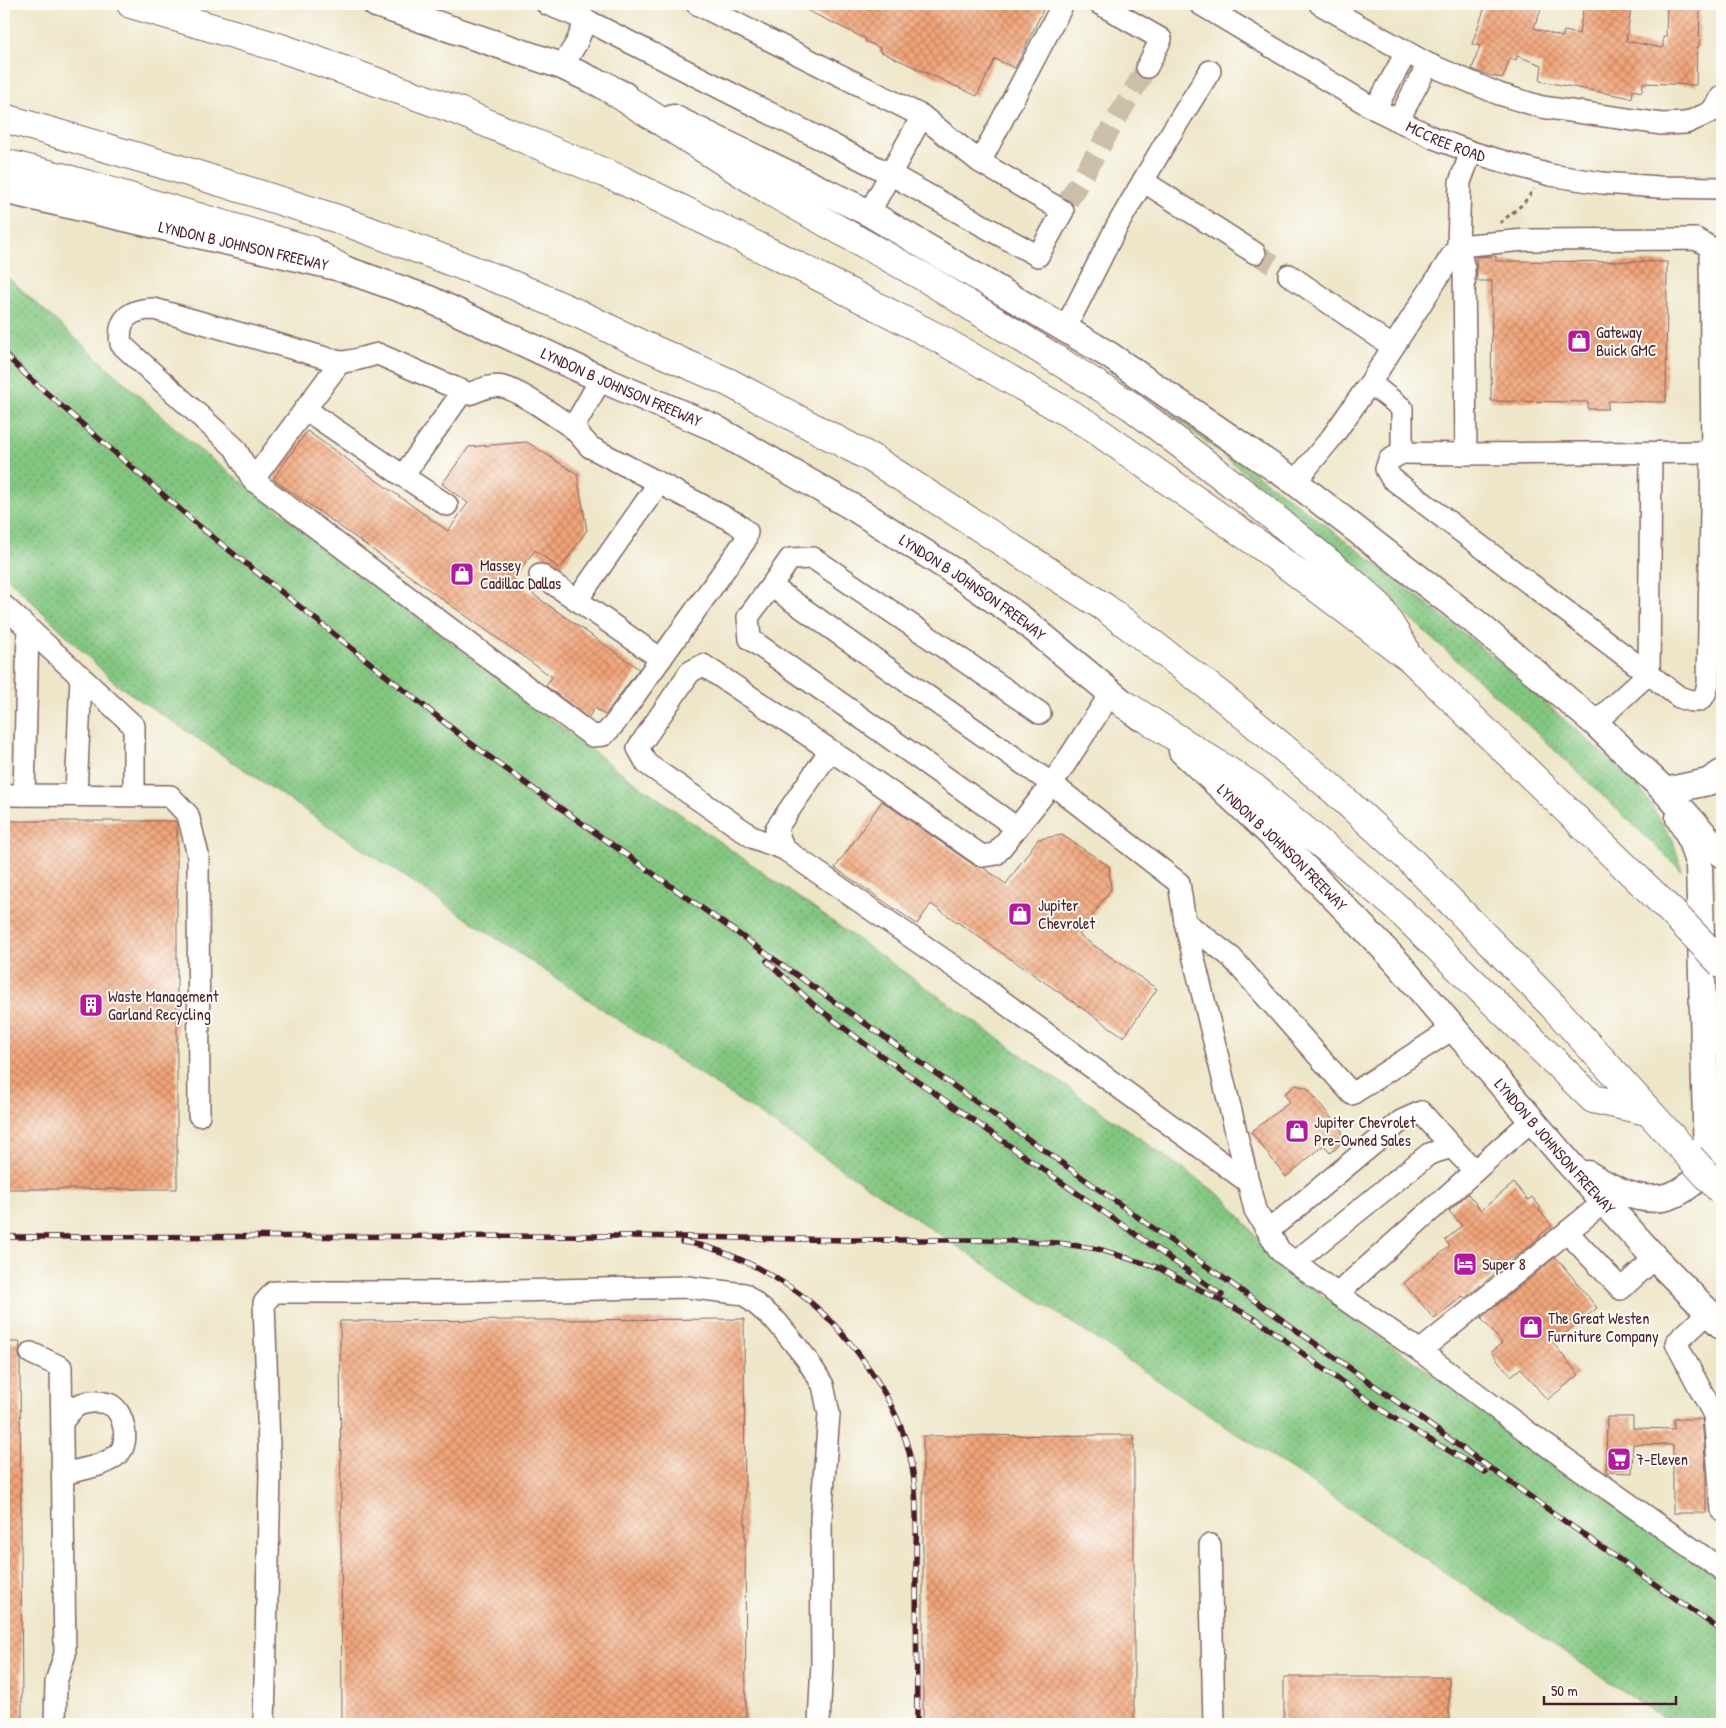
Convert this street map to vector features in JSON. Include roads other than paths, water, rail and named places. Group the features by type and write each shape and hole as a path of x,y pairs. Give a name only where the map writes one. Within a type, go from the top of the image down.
{"highway":[{"path":"131,4 281,48 456,110 624,181 804,269 940,339 1088,424 1268,551 1411,659 1672,912 1722,964"},
{"path":"604,85 775,194 930,280 1131,406 1252,500 1378,605 1411,659"},
{"path":"4,118 279,199 485,274 581,315 643,345 728,382 873,459 1104,607 1220,695 1328,785 1408,859 1547,1000 1722,1192"},
{"path":"4,163 79,182 310,250 341,268"},
{"path":"1117,698 1253,787 1393,904 1593,1098 1647,1111"}],"main road":[{"path":"376,4 562,66 604,85 869,212 1109,355 1296,482 1474,621 1595,722 1665,790 1722,854"},
{"name":"LYNDON B JOHNSON FREEWAY","path":"4,190 341,268 429,299 601,379 713,427 856,509 953,572 1022,619 1194,760 1290,852 1396,961 1566,1160 1655,1258 1716,1319"},
{"path":"1665,790 1708,782 1722,773"},
{"path":"1566,1160 1602,1183 1631,1197 1656,1199 1678,1194 1700,1175 1707,1158 1699,865 1689,835 1665,790"}],"street":[{"path":"547,4 586,20 890,174 1038,256 1065,206 980,162 922,116 697,4"},
{"path":"980,162 1063,4"},
{"path":"1100,4 1161,39 1147,67"},
{"name":"MCCREE ROAD","path":"1200,4 1375,109 1434,138 1471,152 1550,175 1602,183 1659,188 1722,188"},
{"path":"1320,4 1428,64 1499,94 1542,107 1662,124 1686,123 1712,112 1722,96"},
{"path":"562,66 576,44 586,20"},
{"path":"1375,109 1406,53"},
{"path":"1398,121 1428,64"},
{"path":"1065,328 1117,226 1168,138 1210,71"},
{"path":"869,212 922,116"},
{"path":"1466,454 1464,268 1458,246 1460,182 1471,152"},
{"path":"1143,181 1255,253"},
{"path":"1458,246 1525,240 1696,239 1710,247 1717,452 1708,684 1706,696 1700,701 1690,701 1679,697 1391,478 1386,469 1389,460 1402,453 1651,454 1717,452"},
{"path":"1296,482 1332,437 1370,383 1458,246"},
{"path":"1288,275 1393,346"},
{"path":"140,309 154,309 340,362 352,362 363,357 378,354 463,391 469,394 488,387 502,386 514,391 573,428 590,447 736,523 747,532 745,540 615,723 604,735 592,736 253,480 235,448 121,344 122,325 128,315 140,309"},
{"path":"253,480 340,362"},
{"path":"573,428 601,379"},
{"path":"1370,383 1402,408 1402,453"},
{"path":"403,476 463,391"},
{"path":"305,409 447,505"},
{"path":"1595,722 1649,673 1651,454"},
{"path":"577,600 659,483"},
{"path":"1017,828 750,639 748,616 790,558 813,558 1040,713"},
{"path":"540,575 661,659"},
{"path":"771,586 1052,784 1179,883 1185,922 1255,1210 1280,1251 1525,1430 1722,1570"},
{"path":"4,606 134,726 134,795"},
{"path":"28,629 14,795 170,796 188,815 198,855 199,1115"},
{"path":"1117,698 996,854 982,856 703,664 690,672 638,748 647,764 754,838 784,849 976,982 1248,1182"},
{"path":"76,795 81,676"},
{"path":"784,849 776,829 827,755 836,754"},
{"path":"1185,922 1231,957 1352,1094 1454,1028"},
{"path":"1268,1231 1401,1121 1421,1112 1475,1171"},
{"path":"1337,1294 1532,1120"},
{"path":"1295,1262 1429,1154 1452,1147"},
{"path":"1420,1352 1604,1202"},
{"path":"1567,1232 1621,1289 1655,1258"},
{"path":"264,1724 270,1475 264,1303 274,1292 464,1292 688,1287 744,1294 777,1322 806,1358 823,1385 829,1414 821,1518 822,1663 819,1724"},
{"path":"1716,1319 1676,1343 1714,1415 1720,1455 1722,1511"},
{"path":"31,1353 61,1366 65,1654 56,1682 55,1724"},
{"path":"62,1422 79,1404 94,1401 112,1405 123,1420 125,1438 121,1452 104,1463 62,1474"},
{"path":"1210,1545 1214,1724"}],"tunnel":[{"path":"1068,201 1147,67"},
{"path":"1255,253 1289,275"}],"railway":[{"path":"4,353 26,375 199,526 469,742 1570,1525 1722,1631"},
{"path":"767,961 814,1005 869,1047 1222,1295"},
{"path":"4,1237 631,1236 850,1240 985,1240 1058,1243 1098,1249 1159,1268 1259,1321"},
{"path":"682,1242 696,1244 738,1258 778,1279 808,1300 843,1334 873,1374 896,1417 905,1438 915,1486 917,1724"},
{"path":"1255,1318 1398,1421 1485,1472"}],"place":[{"name":"Gateway Buick GMC","path":"1579,341"},
{"name":"Massey Cadillac Dallas","path":"462,574"},
{"name":"Jupiter Chevrolet","path":"1020,914"},
{"name":"Waste Management Garland Recycling","path":"91,1005"},
{"name":"Jupiter Chevrolet Pre-Owned Sales","path":"1297,1131"},
{"name":"Super 8","path":"1465,1264"},
{"name":"The Great Westen Furniture Company","path":"1531,1327"},
{"name":"7-Eleven","path":"1619,1459"}]}
